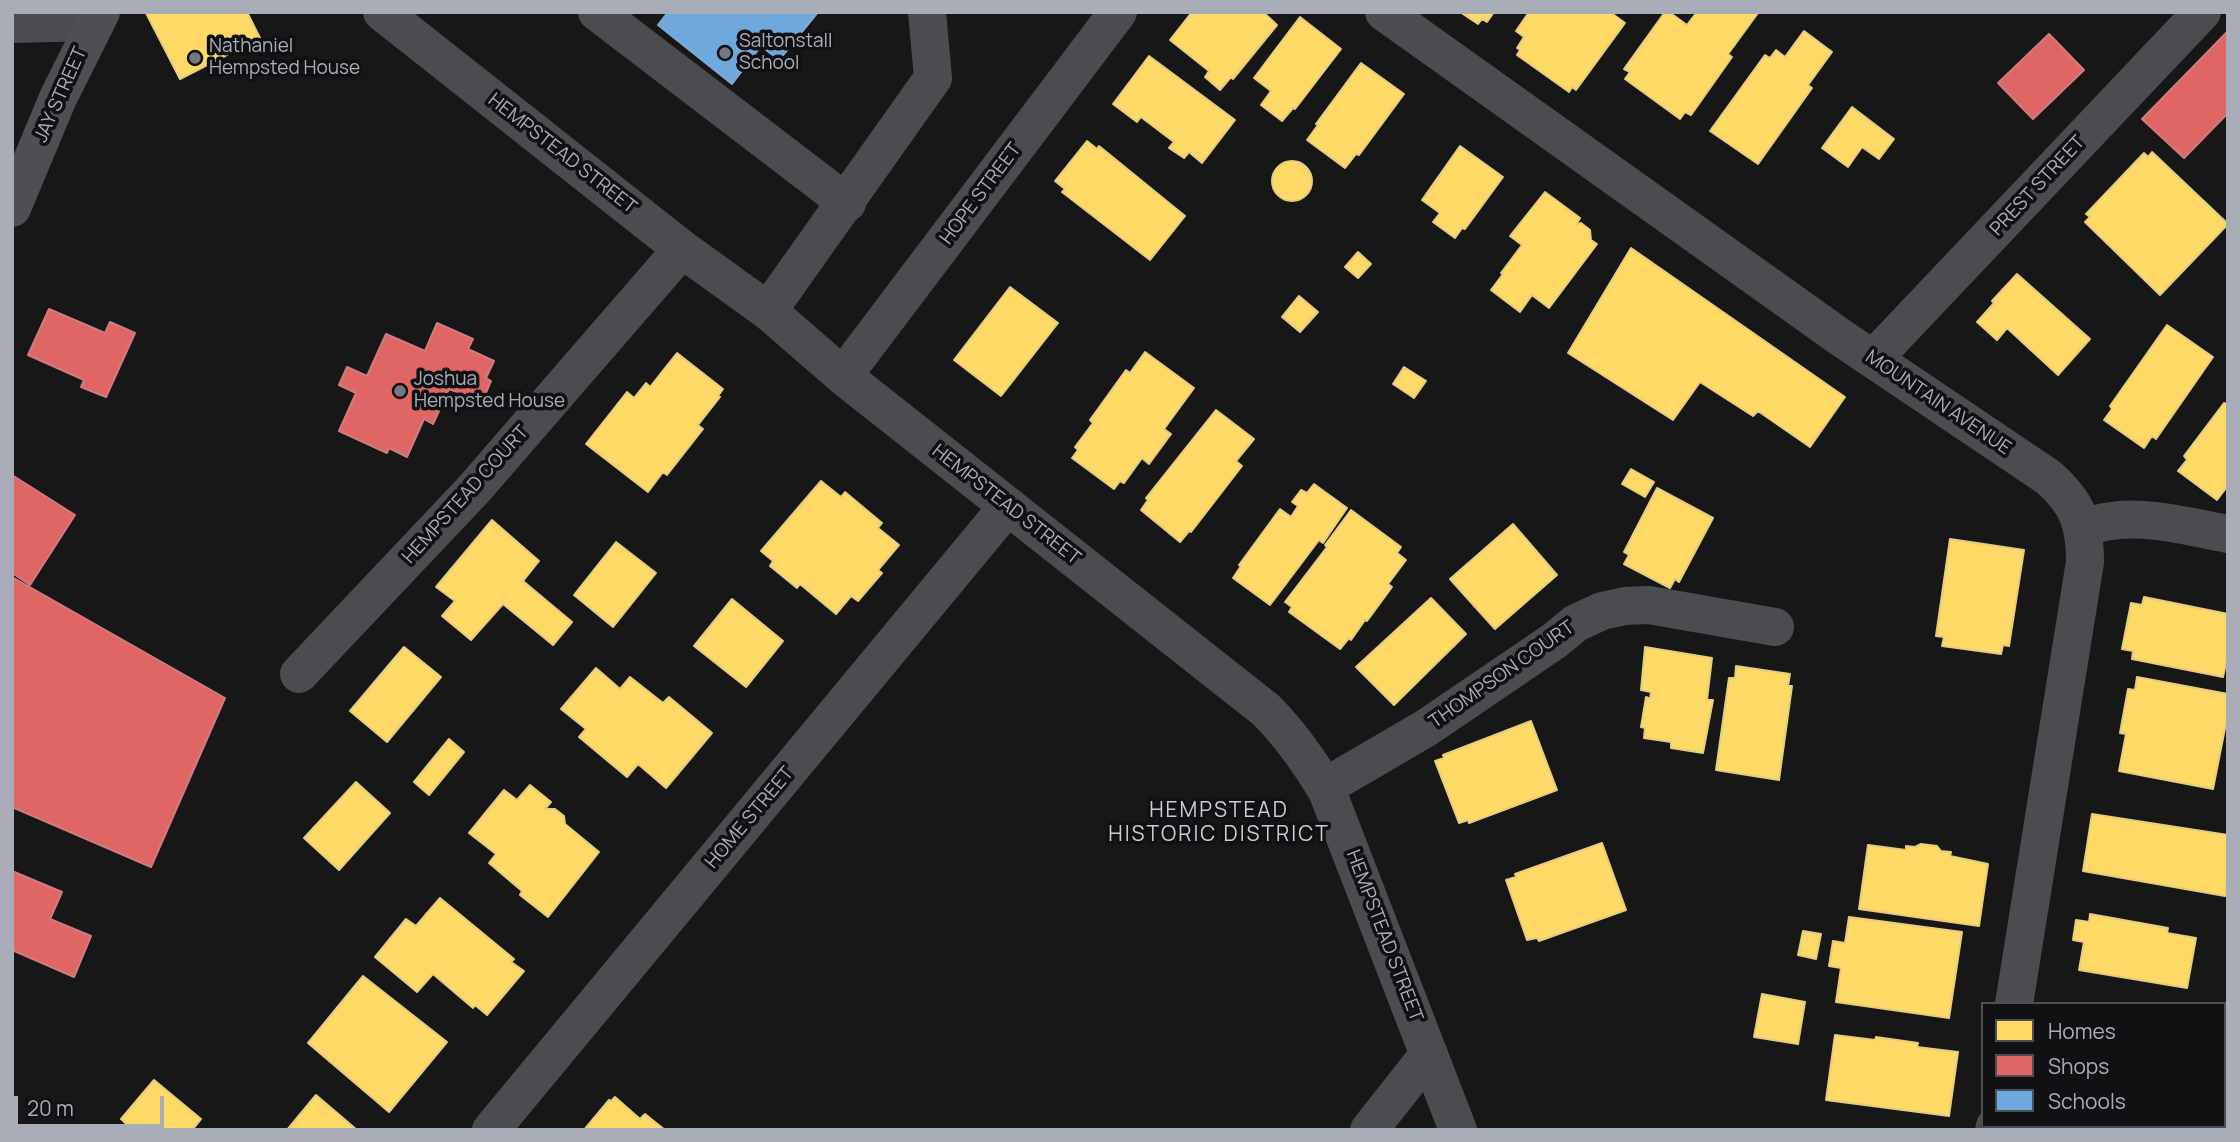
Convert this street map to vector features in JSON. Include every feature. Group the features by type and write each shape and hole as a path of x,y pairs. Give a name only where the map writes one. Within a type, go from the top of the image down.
{"main road":[{"name":"JAY STREET","path":"12,208 58,98 99,17"}],"street":[{"name":"HEMPSTEAD STREET","path":"382,12 682,249 768,311 843,376 1266,710 1303,751 1325,787 1458,1130"},
{"path":"597,12 847,203"},
{"path":"768,311 933,78 927,12"},
{"name":"HOPE STREET","path":"843,376 1118,12"},
{"name":"MOUNTAIN AVENUE","path":"1384,12 1640,197 2048,477 2071,501 2083,528 2085,562 2014,1002"},
{"name":"PREST STREET","path":"1874,359 2202,12"},
{"path":"12,24 99,17"},
{"name":"HEMPSTEAD COURT","path":"299,674 474,489 682,249"},
{"name":"HOME STREET","path":"491,1130 1008,506"},
{"path":"2083,528 2115,519 2134,519 2228,534"},
{"name":"THOMPSON COURT","path":"1325,787 1426,728 1533,656 1576,623 1602,611 1649,605 1775,627"},
{"path":"1369,1130 1429,1054"}],"building: Homes":[{"name":"Nathaniel Hempsted House","path":"247,12 260,38 180,79 146,13"},
{"path":"1192,12 1263,12 1277,25 1233,79 1231,77 1220,90 1205,77 1209,71 1170,40"},
{"path":"1460,12 1494,12 1487,22 1482,19 1478,24"},
{"path":"1529,12 1610,12 1625,23 1576,90 1572,87 1569,92 1517,55 1520,50 1517,48 1524,37 1516,31"},
{"path":"1665,12 1687,25 1697,12 1758,13 1728,54 1732,57 1691,115 1685,112 1680,119 1625,79 1630,72 1624,69"},
{"path":"1300,17 1341,49 1295,109 1282,121 1261,105 1271,91 1254,78"},
{"path":"1804,31 1832,52 1808,85 1812,88 1758,164 1710,131 1765,55 1770,58 1776,50 1785,57"},
{"path":"1149,56 1235,120 1202,163 1189,152 1184,158 1169,148 1174,142 1141,117 1137,122 1113,104"},
{"path":"1361,63 1404,94 1359,155 1356,154 1345,168 1307,140"},
{"path":"1852,107 1894,139 1879,159 1862,147 1848,167 1822,148"},
{"path":"1087,141 1097,149 1099,146 1185,216 1150,260 1062,192 1065,189 1055,181"},
{"path":"1460,146 1503,177 1465,229 1462,228 1455,238 1433,222 1440,213 1422,200"},
{"path":"2152,152 2228,224 2160,295 2085,222 2090,217 2086,214 2144,153 2148,157"},
{"path":"1292,161 1306,167 1312,181 1306,195 1292,201 1278,195 1272,181 1278,167"},
{"path":"1545,192 1580,218 1576,225 1581,223 1590,230 1591,240 1597,244 1549,308 1532,295 1520,312 1491,290 1522,245 1510,236"},
{"path":"1631,248 1845,397 1810,447 1758,411 1753,416 1700,382 1673,420 1568,353"},
{"path":"1358,252 1371,264 1358,278 1345,267"},
{"path":"2017,274 2090,339 2058,375 2007,328 1997,340 1977,322"},
{"path":"1010,287 1058,323 1001,396 954,360"},
{"path":"1299,296 1318,312 1300,332 1282,317"},
{"path":"2167,325 2213,357 2156,439 2152,436 2144,448 2104,420 2112,409 2110,406"},
{"path":"1145,352 1194,388 1164,429 1171,434 1149,464 1142,458 1124,483 1120,481 1114,489 1072,458 1078,450 1075,447 1093,423 1090,420 1126,370 1130,373"},
{"path":"677,353 723,389 698,425 703,429 667,475 663,472 648,492 586,444 627,392 634,398 646,383 650,387"},
{"path":"1404,367 1426,381 1414,398 1393,384"},
{"path":"2224,403 2228,405 2228,489 2226,488 2217,500 2178,471 2187,460 2184,456"},
{"path":"1216,410 1254,439 1236,461 1242,466 1191,532 1180,542 1141,510 1148,500 1146,498"},
{"path":"1631,469 1654,482 1645,497 1622,484"},
{"path":"821,481 841,497 845,492 882,523 878,528 899,545 878,570 882,573 858,601 851,596 836,614 800,584 797,588 770,566 773,561 761,551"},
{"path":"1314,484 1347,508 1323,543 1319,540 1270,605 1233,578 1241,566 1239,565 1280,509 1291,517 1298,506 1292,502 1301,490 1307,493"},
{"path":"1657,488 1713,518 1679,582 1675,579 1670,588 1624,564 1629,555 1624,552"},
{"path":"1351,510 1401,547 1397,553 1406,560 1388,584 1392,587 1367,621 1365,620 1351,640 1349,638 1340,649 1289,612 1292,607 1285,602"},
{"path":"492,520 539,561 523,581 572,622 553,645 503,604 471,640 442,616 455,601 436,587"},
{"path":"1513,524 1557,575 1495,629 1450,579"},
{"path":"1950,539 2024,550 2009,646 2003,645 2001,654 1942,646 1944,637 1936,636"},
{"path":"616,542 656,573 613,627 574,595"},
{"path":"2144,597 2228,614 2228,654 2223,677 2132,659 2133,651 2122,649 2131,603 2142,605"},
{"path":"1431,598 1466,634 1394,705 1356,667"},
{"path":"732,599 783,641 746,687 694,646"},
{"path":"404,647 441,677 387,742 350,711"},
{"path":"1645,647 1712,658 1707,700 1713,700 1703,753 1671,748 1671,742 1644,738 1645,728 1641,727 1646,697 1650,699 1651,692 1641,690"},
{"path":"1736,666 1790,674 1788,686 1792,686 1779,780 1716,770 1729,678 1735,678"},
{"path":"596,668 620,689 630,677 663,703 669,697 712,733 666,788 638,764 627,777 579,737 586,729 561,709"},
{"path":"2137,677 2228,694 2228,713 2213,789 2119,771 2126,734 2120,733 2128,689 2135,690"},
{"path":"1531,721 1557,790 1469,823 1468,820 1459,823 1435,761 1444,758 1443,755"},
{"path":"449,739 464,752 429,795 414,782"},
{"path":"356,782 390,813 339,870 304,838"},
{"path":"530,785 551,802 545,809 555,809 564,816 565,824 599,852 548,917 520,895 522,891 489,863 496,854 469,833 504,790 517,800"},
{"path":"2092,814 2228,835 2228,879 2225,896 2083,871"},
{"path":"1602,843 1626,910 1539,941 1537,938 1527,940 1506,880 1516,877 1515,874"},
{"path":"1921,844 1937,846 1941,851 1951,852 1950,856 1988,864 1979,926 1859,909 1868,845 1906,850 1906,846 1915,847"},
{"path":"440,898 514,959 511,962 524,971 487,1015 475,1005 473,1008 433,974 417,992 375,957 406,919 416,926"},
{"path":"2090,914 2168,928 2167,933 2196,938 2187,988 2079,970 2084,942 2073,940 2076,920 2089,922"},
{"path":"1849,917 1962,932 1949,1018 1836,1002 1841,968 1829,966 1833,941 1845,943"},
{"path":"1803,931 1821,934 1816,959 1798,955"},
{"path":"363,976 447,1042 389,1112 308,1043"},
{"path":"1762,994 1805,1002 1798,1044 1754,1037"},
{"path":"1835,1035 1875,1040 1876,1037 1918,1043 1917,1047 1958,1052 1949,1116 1826,1100"},
{"path":"154,1080 201,1119 192,1130 133,1130 121,1119"},
{"path":"316,1095 357,1130 287,1130"},
{"path":"615,1097 640,1119 645,1114 665,1130 584,1130 609,1100"},
{"path":"2052,1128 2153,1128 2153,1130"}],"building: Shops":[{"path":"2228,31 2228,113 2184,158 2142,119"},
{"path":"2049,34 2084,70 2033,119 1998,83"},
{"path":"49,309 105,333 110,322 135,333 106,397 81,387 84,380 28,355"},
{"name":"Joshua Hempsted House","path":"437,323 473,339 468,349 494,361 486,378 491,381 482,402 449,389 433,424 424,419 407,457 389,448 387,453 339,431 356,393 339,385 347,367 367,376 386,334 425,351"},
{"path":"12,475 75,515 30,585 12,573"},
{"path":"12,577 225,698 151,867 12,807"},
{"path":"12,871 62,892 50,919 91,936 74,977 12,950"}],"building: Schools":[{"name":"Saltonstall School","path":"668,12 818,12 779,60 761,46 732,84 658,25"}],"place":[{"name":"Saltonstall School","path":"725,53"},
{"name":"Nathaniel Hempsted House","path":"195,58"},
{"name":"Joshua Hempsted House","path":"400,391"}],"district":[{"name":"HEMPSTEAD HISTORIC DISTRICT","path":"1219,823"}]}
